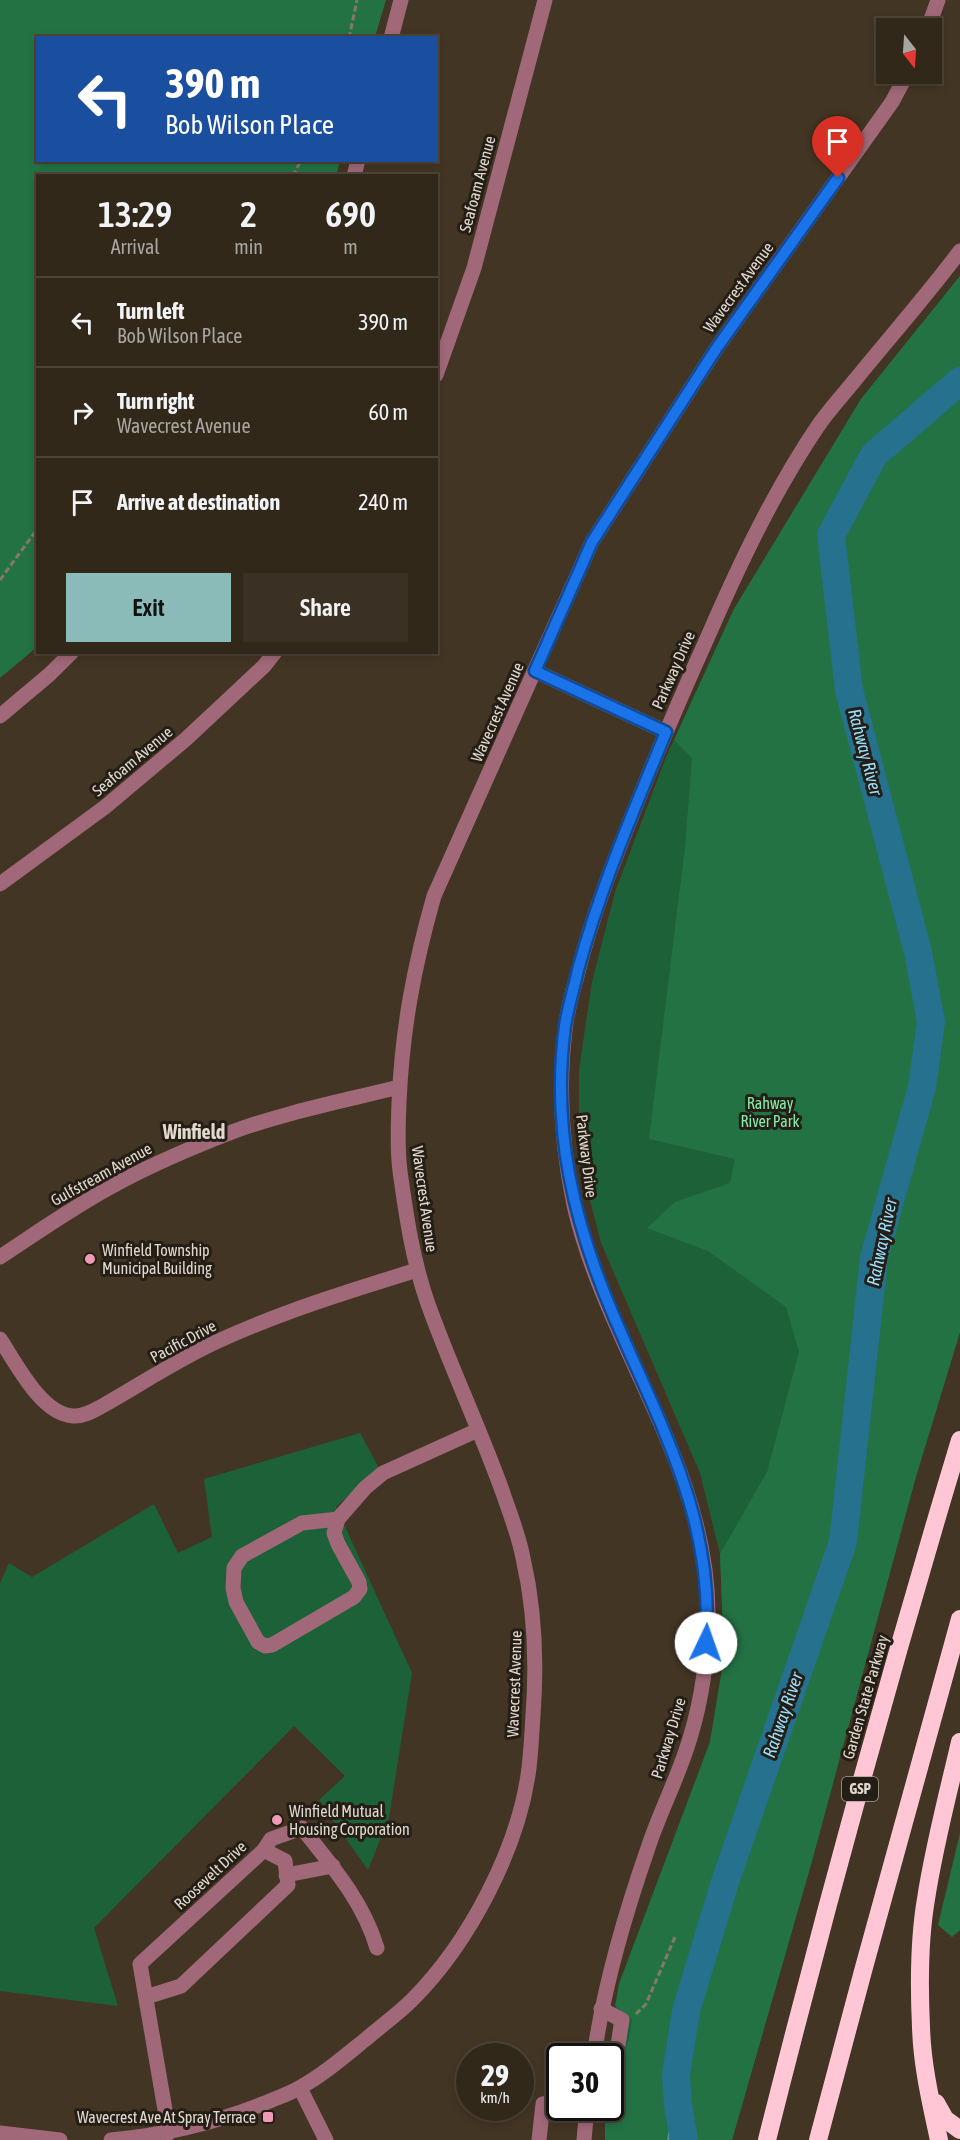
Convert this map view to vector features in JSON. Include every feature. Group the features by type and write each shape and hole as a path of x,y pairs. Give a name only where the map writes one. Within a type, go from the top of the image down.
{"highway":[{"name":"Garden State Parkway","path":"767,2140 847,1834 908,1614 960,1440"},
{"path":"818,2140 960,1619"},
{"path":"939,2140 926,2076 920,2009 924,1919 937,1840 960,1742"},
{"path":"926,2076 945,2120 960,2130"}],"street":[{"path":"392,36 401,0"},
{"name":"Seafoam Avenue","path":"438,370 466,296 545,0"},
{"path":"932,18 938,0"},
{"name":"Wavecrest Avenue","path":"111,2140 169,2133 241,2112 300,2088 341,2059 413,1999 444,1962 473,1919 498,1874 518,1817 529,1770 536,1674 534,1624 523,1554 515,1527 428,1304 417,1270 400,1168 399,1088 401,1054 417,957 434,896 592,542 687,392 892,102 902,84"},
{"name":"Parkway Drive","path":"596,2043 601,2009 616,1948 650,1842 690,1739 700,1692 708,1618 705,1571 686,1486 674,1453 614,1317 586,1245 576,1212 569,1179 563,1123 562,1065 566,1024 587,937 607,877 666,732 747,551 780,489 814,434 960,251"},
{"path":"0,716 70,654"},
{"name":"Seafoam Avenue","path":"0,884 105,807 186,739 264,666 273,654"},
{"path":"535,671 666,732"},
{"name":"Gulfstream Avenue","path":"0,1257 66,1213 116,1184 175,1155 234,1131 297,1112 399,1088"},
{"name":"Pacific Drive","path":"0,1339 42,1401 59,1412 74,1416 88,1413 104,1405 214,1343 326,1299 417,1270"},
{"path":"338,1519 302,1523 242,1556 234,1568 233,1588 236,1602 258,1642 265,1646 272,1645 354,1596 360,1590 359,1582 334,1533 338,1519 365,1488 383,1473 478,1430"},
{"path":"264,1850 271,1839 302,1828 354,1895 370,1927 377,1948"},
{"name":"Roosevelt Drive","path":"169,2133 140,1964 264,1850 285,1861 286,1875"},
{"path":"146,1997 181,1986 288,1885 286,1875 333,1866"},
{"path":"601,2009 622,2020 618,2043"},
{"path":"300,2088 326,2140"},
{"path":"539,2140 543,2104 546,2103"},
{"path":"584,2140 586,2121"},
{"path":"0,2133 60,2140"}],"path":[{"path":"349,36 357,0"},
{"path":"0,580 36,531"},
{"path":"622,2020 632,2019 646,2004 675,1937"}],"green space":[{"path":"0,0 386,0 375,36 36,36 36,162 340,162 337,174 36,174 36,648 0,678"},
{"name":"Rahway River Park","path":"960,276 960,1332 915,1480 812,1861 732,2140 605,2140 605,2121 624,2121 624,2043 611,2043 619,1984 710,1742 724,1657 720,1554 700,1473 601,1243 579,1158 579,1069 592,982 615,892 666,757 734,609 861,399"},
{"name":"Rahway River Park","path":"960,276 960,1332 915,1480 812,1861 732,2140 605,2140 605,2121 624,2121 624,2050 630,2034 632,2019 615,2006 619,1984 710,1742 724,1657 720,1554 767,1472 799,1352 786,1307 708,1251 647,1228 675,1202 730,1183 735,1159 649,1139 685,847 692,758 674,740 734,609 861,399"},
{"path":"360,1433 379,1468 336,1507 412,1673 389,1817 368,1870 319,1800 345,1776 294,1726 94,1928 118,2006 0,1991 0,1583 9,1563 32,1577 154,1504 178,1553 212,1537 204,1479"},
{"path":"960,1833 960,1930 952,1937 938,1925"}],"water":[{"path":"676,2074 695,2139 695,2140 668,2140"}],"waterway":[{"name":"Rahway River","path":"684,2140 676,2074 686,2011 725,1882 843,1542 874,1258 922,1087 931,1022 918,952 849,690 831,535 874,455 960,381"}],"place":[{"name":"Winfield Township Municipal Building","path":"90,1259"},
{"name":"Winfield Mutual Housing Corporation","path":"277,1820"},
{"name":"Wavecrest Ave At Spray Terrace","path":"268,2117"}],"district":[{"name":"Winfield","path":"194,1132"}],"route":[{"path":"706,1643 708,1618 705,1571 686,1486 586,1245 569,1179 563,1123 562,1065 566,1024 587,937 607,877 666,732 535,671 592,542 716,349 838,178"}]}
